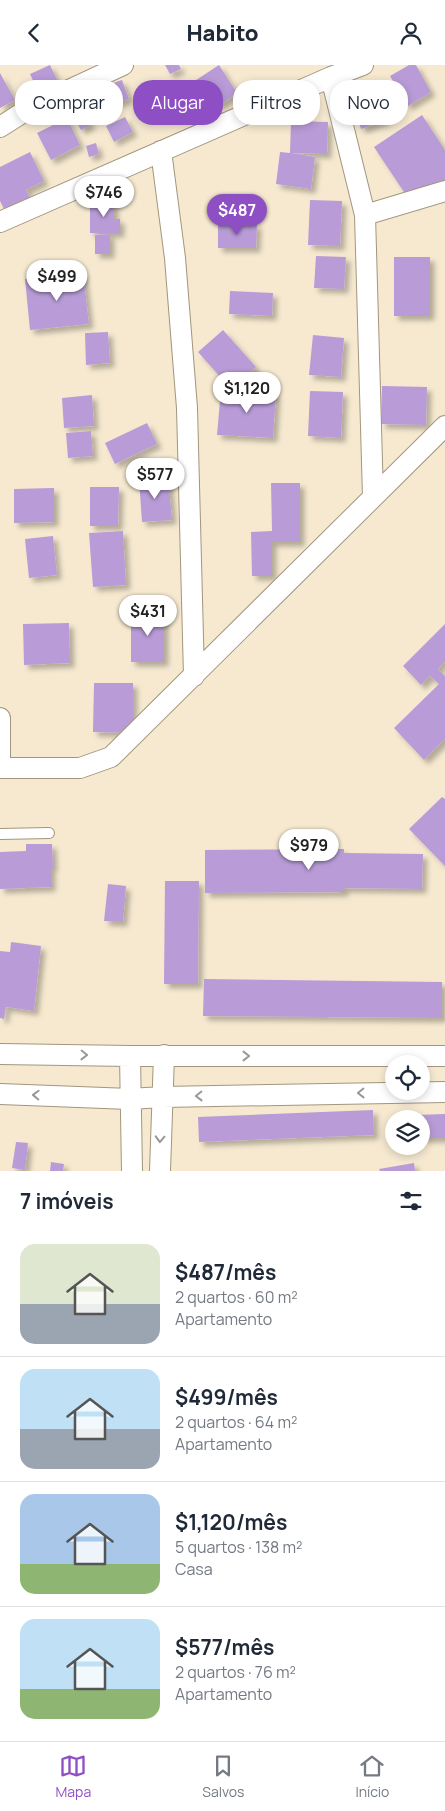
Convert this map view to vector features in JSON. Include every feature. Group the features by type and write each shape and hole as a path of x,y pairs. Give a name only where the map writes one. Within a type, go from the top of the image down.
{"street":[{"path":"0,127 30,108 123,65"},
{"path":"0,222 331,77 363,65"},
{"path":"331,77 365,215 374,497"},
{"path":"161,151 176,258 187,408 194,676"},
{"path":"365,215 445,191"},
{"path":"0,718 0,768 80,768 111,757 445,426"},
{"path":"0,1054 445,1056"},
{"path":"160,1171 164,1055"},
{"path":"130,1056 132,1171"},
{"path":"0,1094 130,1099 445,1092"}],"lane":[{"path":"0,834 49,833"}],"building":[{"path":"50,65 57,80 33,80 30,74"},
{"path":"165,65 179,65 181,69 170,74"},
{"path":"219,65 233,87 233,96 223,103 223,80 196,80"},
{"path":"409,65 416,65 431,92 408,106 408,80 392,80 390,76"},
{"path":"0,73 15,100 0,108"},
{"path":"123,83 129,99 123,101"},
{"path":"422,115 445,150 445,183 412,204 374,147"},
{"path":"125,117 133,132 114,142 106,126 123,125 123,118"},
{"path":"320,122 328,122 327,154 292,153 315,157 311,189 276,184 280,152 290,153 291,125 320,125"},
{"path":"53,125 70,125 80,145 51,160 37,133"},
{"path":"78,125 91,125 81,130"},
{"path":"360,125 373,125 361,129"},
{"path":"96,143 99,154 89,157 86,146"},
{"path":"30,152 44,181 26,190 30,198 5,211 0,201 0,167"},
{"path":"310,200 342,201 340,246 308,245"},
{"path":"90,202 114,202 114,219 120,219 120,233 90,233"},
{"path":"218,224 257,224 256,248 218,248"},
{"path":"110,234 110,254 95,254 95,235"},
{"path":"316,256 346,257 344,289 314,288"},
{"path":"394,257 430,257 430,316 394,316"},
{"path":"83,273 89,324 30,330 25,279"},
{"path":"230,291 273,293 272,316 229,314"},
{"path":"223,330 256,367 231,389 198,352"},
{"path":"108,332 110,363 86,365 85,333"},
{"path":"313,335 344,338 341,377 309,375"},
{"path":"382,386 427,387 426,425 381,424"},
{"path":"221,389 276,393 273,438 217,435"},
{"path":"310,391 343,392 341,438 308,436"},
{"path":"92,395 94,426 64,428 62,398"},
{"path":"147,423 157,444 115,464 105,443"},
{"path":"91,431 93,456 68,458 66,433"},
{"path":"168,477 172,520 142,522 139,479"},
{"path":"271,483 300,483 300,542 272,542 272,576 252,576 251,532 272,531"},
{"path":"90,487 119,487 118,526 90,526"},
{"path":"54,488 54,522 14,523 14,489"},
{"path":"123,531 126,585 93,587 89,533"},
{"path":"53,536 57,575 29,578 25,539"},
{"path":"131,612 164,612 164,662 131,662"},
{"path":"69,623 70,663 24,665 23,624"},
{"path":"445,624 445,661 438,669 445,676 445,739 424,760 394,728 439,684 430,676 421,685 403,666"},
{"path":"94,683 133,683 133,733 93,732"},
{"path":"442,797 445,799 445,866 409,829"},
{"path":"26,844 52,844 53,867 51,867 51,887 0,889 0,852 26,851"},
{"path":"344,849 344,853 423,854 422,889 344,888 344,892 205,893 205,850"},
{"path":"165,881 199,881 198,984 164,984"},
{"path":"108,884 126,886 123,922 104,921"},
{"path":"11,942 41,946 34,1011 6,1007 4,1019 0,1018 0,951 10,952"},
{"path":"204,979 442,982 442,1018 203,1016"},
{"path":"373,1110 374,1135 199,1142 198,1117"},
{"path":"445,1114 445,1138 430,1138 430,1115"},
{"path":"16,1142 28,1143 25,1170 12,1168"},
{"path":"51,1162 64,1164 63,1171 50,1171"},
{"path":"414,1163 415,1171 380,1171 379,1169"}]}
